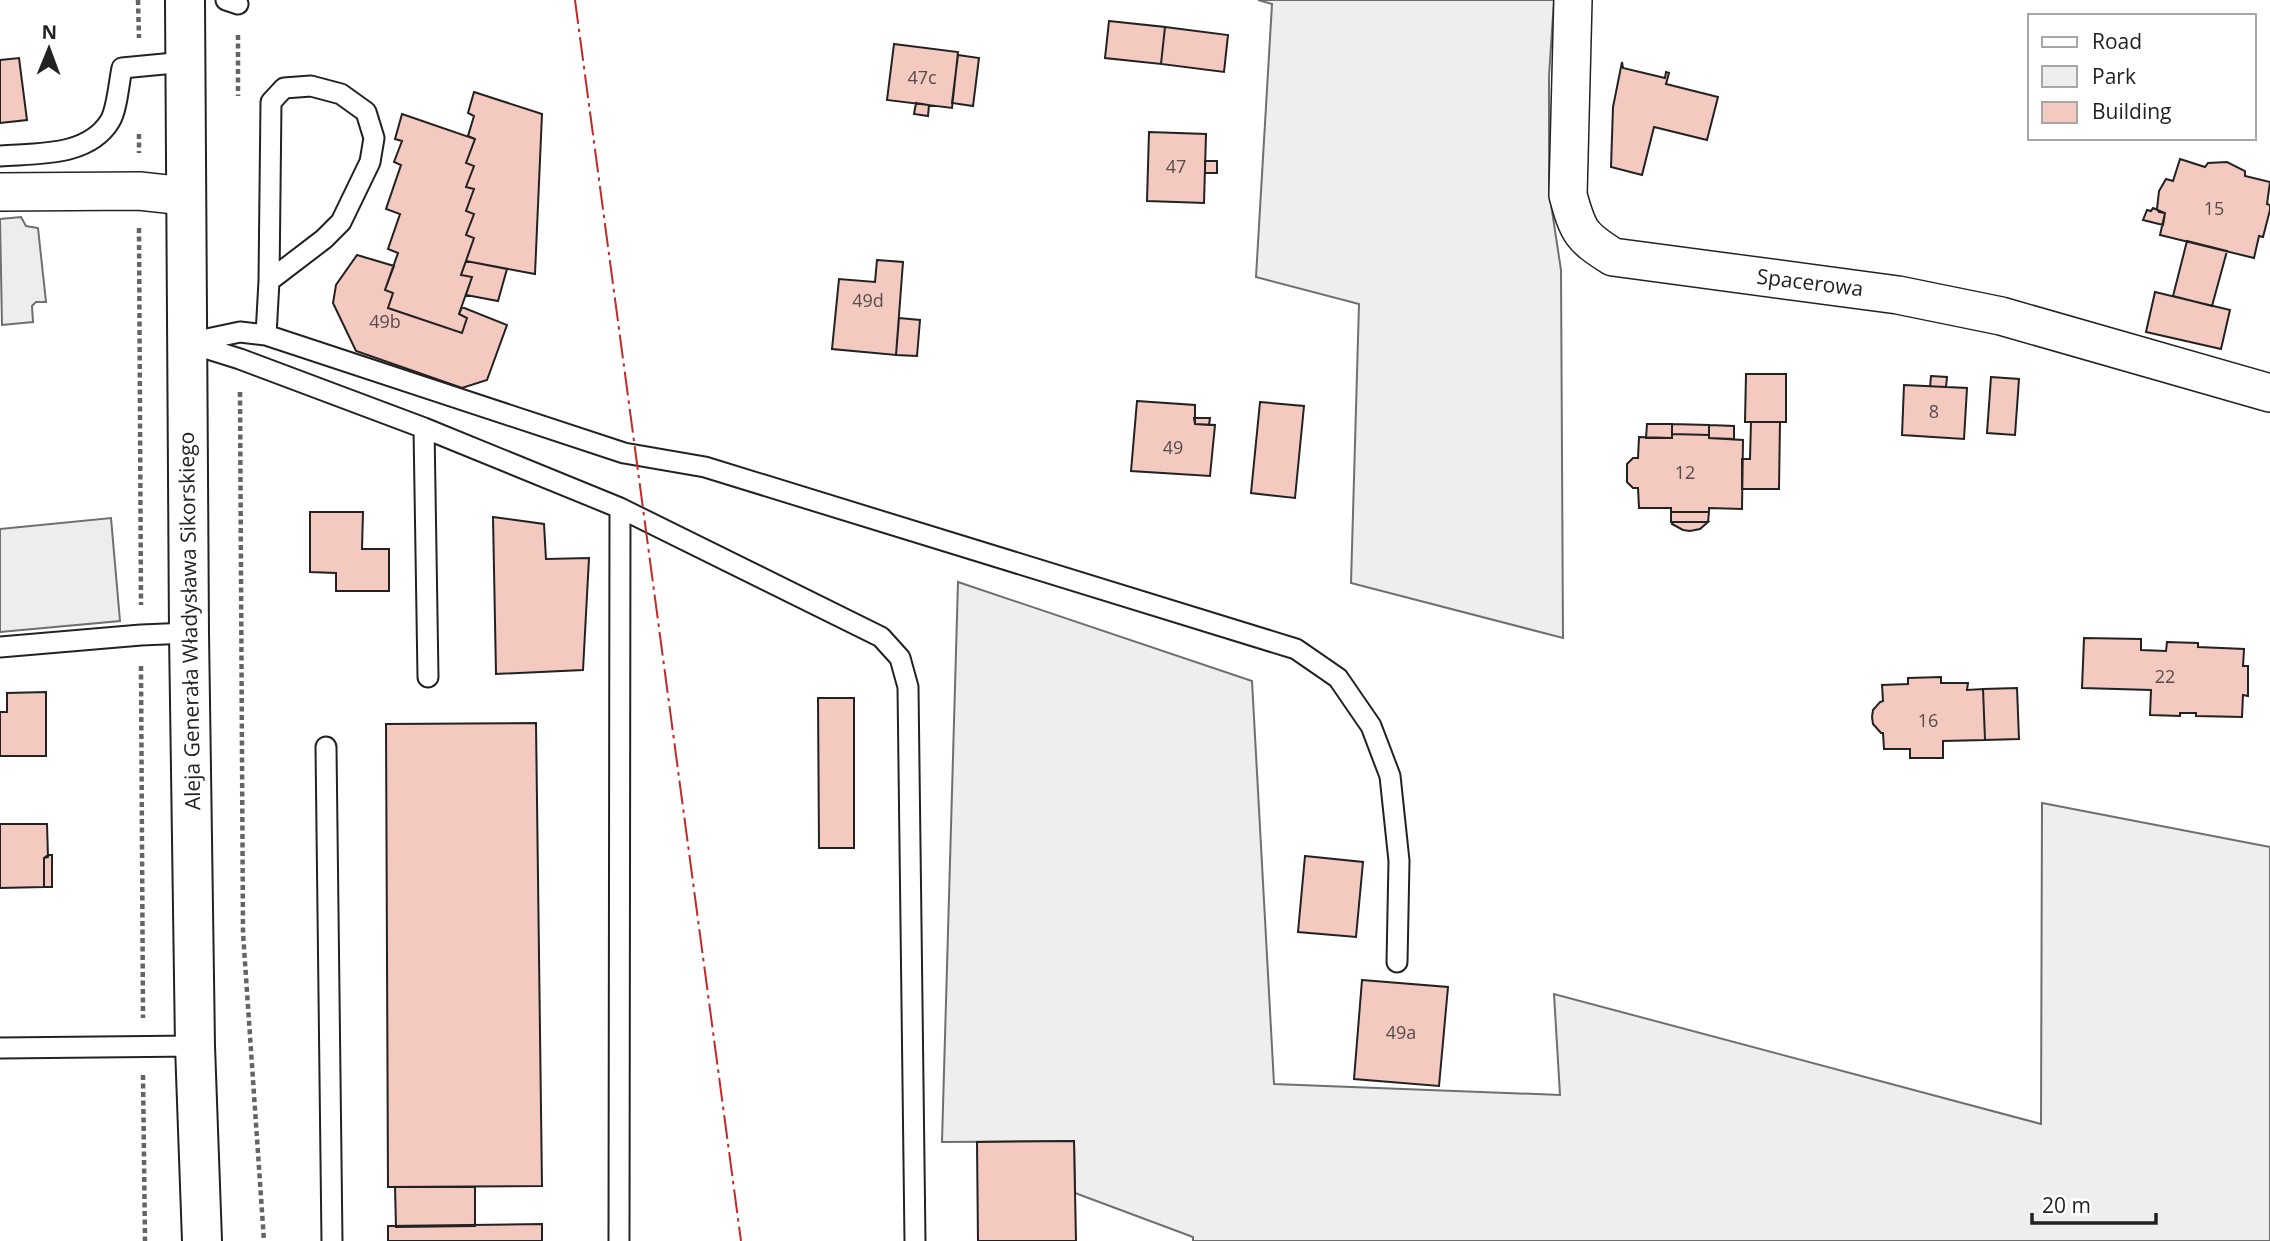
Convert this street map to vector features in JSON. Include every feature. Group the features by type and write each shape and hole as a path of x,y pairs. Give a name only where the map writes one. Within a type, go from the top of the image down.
{"main road":[{"name":"Aleja Generała Władysława Sikorskiego","path":"185,0 189,634 195,1046 202,1241"}],"street":[{"name":"Spacerowa","path":"1573,0 1568,195 1575,220 1587,240 1613,257 1898,295 2001,316 2270,393"},
{"path":"0,192 139,191 185,196"}],"lane":[{"path":"0,156 80,147 95,139 111,120 122,68 185,62"},
{"path":"266,335 271,102 284,88 311,86 341,94 366,113 374,138 370,162 341,222 324,239 269,281"},
{"path":"188,343 240,332 266,335 624,453 705,467 1296,649 1338,678 1371,726 1390,776 1399,861 1397,962"},
{"path":"188,343 240,359 424,428 620,508 881,637 900,658 908,687 915,1241"},
{"path":"424,428 428,677"},
{"path":"619,1241 620,508"},
{"path":"0,648 141,635 189,634"},
{"path":"326,747 332,1241"},
{"path":"0,1048 195,1046"}],"path":[{"path":"240,359 243,933 264,1241"}],"green space":[{"path":"1258,0 1554,0 1549,76 1549,191 1561,270 1563,638 1351,583 1359,304 1256,277 1272,4"},
{"path":"958,582 1252,681 1274,1084 1560,1095 1554,994 2041,1124 2042,803 2270,847 2270,1241 1193,1241 1193,1237 1075,1193 1074,1141 942,1142"}],"shaded area":[{"path":"21,217 26,226 38,228 46,302 36,302 32,306 33,322 2,325 0,219"},
{"path":"111,518 120,621 0,632 0,529"}],"building":[{"path":"1109,21 1165,27 1161,64 1105,58"},
{"path":"1165,27 1228,35 1224,72 1161,64"},
{"path":"894,44 958,52 952,108 887,100"},
{"path":"958,55 979,58 973,106 952,103"},
{"path":"19,58 27,120 0,123 0,60"},
{"path":"1622,62 1623,68 1665,78 1666,72 1669,73 1666,84 1718,97 1707,140 1654,127 1642,175 1611,167 1613,107"},
{"path":"474,92 542,114 535,274 466,261 474,238 466,235 474,214 466,211 474,189 466,187 474,166 466,163 475,139 468,136 474,116 468,113"},
{"path":"916,103 929,105 928,116 914,114"},
{"path":"402,114 475,139 466,163 474,166 466,187 474,189 466,211 474,214 466,235 474,238 461,275 472,277 459,314 467,318 462,333 388,308 393,293 385,290 398,253 388,249 400,214 386,209 401,165 394,162 402,141 395,139"},
{"path":"1149,132 1206,134 1204,203 1147,201"},
{"path":"2180,159 2205,167 2208,163 2227,162 2245,171 2245,176 2270,182 2267,204 2270,205 2270,210 2263,237 2259,236 2254,258 2160,235 2165,213 2157,209 2159,191 2166,179 2173,181"},
{"path":"1205,161 1217,161 1217,173 1205,173"},
{"path":"2153,208 2165,213 2163,225 2143,220 2147,210 2151,211"},
{"path":"2187,241 2227,251 2212,306 2173,296"},
{"path":"357,255 394,266 385,290 393,293 388,308 462,333 467,318 459,314 462,307 507,325 487,380 462,388 356,351 333,303 336,285"},
{"path":"877,260 903,262 896,355 832,349 839,279 875,282"},
{"path":"466,261 507,269 498,301 466,295 472,277 461,275"},
{"path":"2155,292 2230,310 2221,349 2146,332"},
{"path":"899,318 920,320 917,356 896,355"},
{"path":"1746,374 1786,374 1786,422 1745,422"},
{"path":"1931,376 1947,377 1946,387 1930,387"},
{"path":"1991,377 2019,379 2015,435 1987,433"},
{"path":"1904,385 1967,388 1964,439 1902,435"},
{"path":"1137,401 1195,405 1195,424 1215,425 1210,476 1131,471"},
{"path":"1260,402 1304,406 1295,498 1251,493"},
{"path":"1194,418 1210,418 1209,425 1195,424"},
{"path":"1751,422 1780,422 1779,489 1742,489 1742,459 1750,459"},
{"path":"1647,424 1672,424 1672,438 1646,438"},
{"path":"1672,424 1709,425 1709,435 1672,434"},
{"path":"1709,425 1734,426 1734,439 1709,438"},
{"path":"1672,434 1709,435 1709,438 1743,440 1742,509 1709,508 1709,512 1671,512 1671,508 1639,508 1638,488 1633,488 1627,482 1627,464 1633,458 1638,458 1639,437 1672,438"},
{"path":"310,512 363,512 362,549 389,549 389,591 336,591 336,573 310,572"},
{"path":"1671,512 1709,512 1708,522 1671,522"},
{"path":"493,517 544,524 546,559 589,558 583,670 496,674"},
{"path":"1708,522 1700,529 1690,531 1683,530 1672,524"},
{"path":"2084,638 2141,639 2141,650 2166,651 2167,642 2198,643 2198,647 2244,649 2243,666 2248,666 2248,696 2243,695 2242,717 2196,716 2196,713 2180,713 2180,716 2150,715 2151,690 2082,688"},
{"path":"1941,677 1941,683 1968,683 1967,690 1983,689 1985,740 1943,741 1943,758 1910,758 1910,749 1884,749 1883,733 1873,724 1872,717 1873,710 1883,701 1882,685 1908,684 1908,678"},
{"path":"2017,688 2019,739 1985,740 1983,689"},
{"path":"46,692 46,756 0,756 0,712 7,712 7,693"},
{"path":"818,698 854,698 854,848 819,848"},
{"path":"536,723 542,1186 388,1187 386,724"},
{"path":"0,824 47,824 48,857 44,858 44,887 0,888"},
{"path":"52,855 52,887 44,887 44,858"},
{"path":"1305,856 1363,862 1356,937 1298,932"},
{"path":"1362,980 1448,987 1439,1086 1354,1079"},
{"path":"1074,1141 1076,1241 978,1241 977,1142"},
{"path":"395,1187 475,1187 475,1226 396,1227"},
{"path":"542,1224 542,1241 388,1241 388,1226"}],"power":[{"path":"575,0 741,1241"}]}
